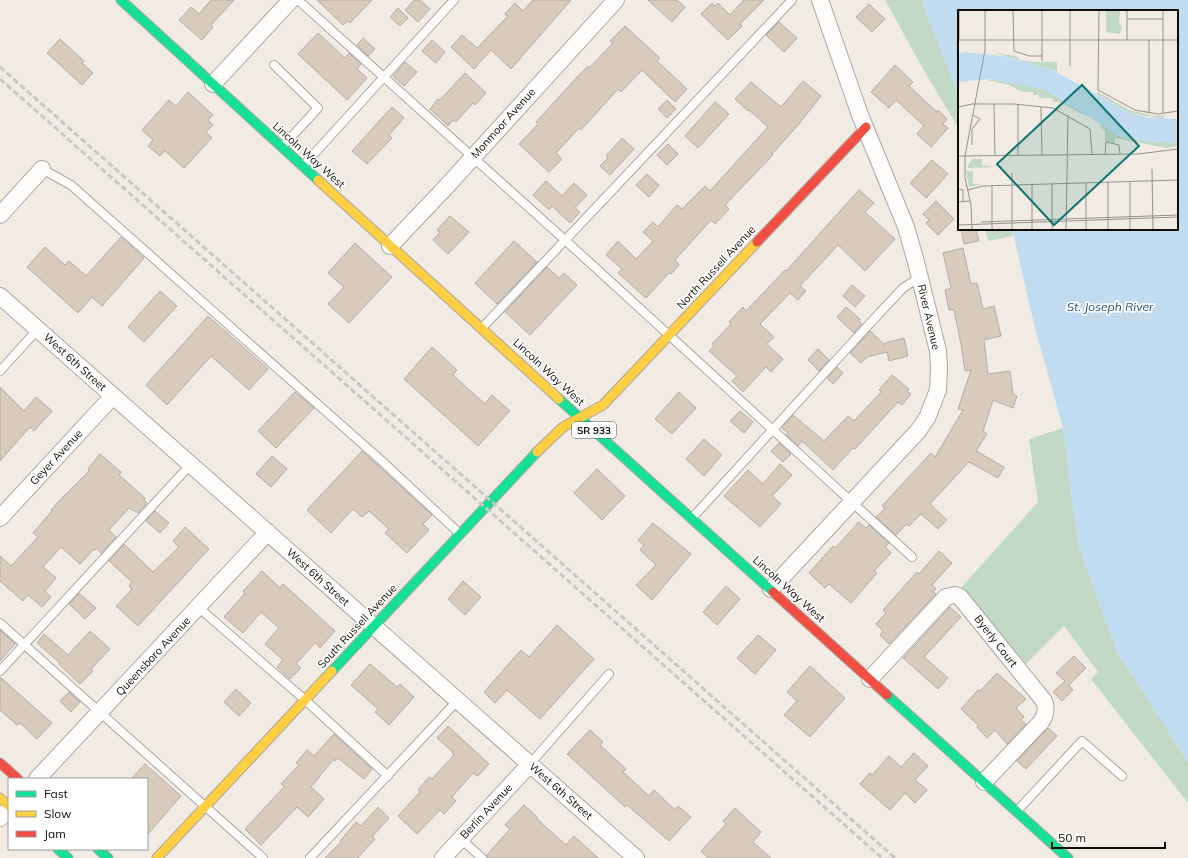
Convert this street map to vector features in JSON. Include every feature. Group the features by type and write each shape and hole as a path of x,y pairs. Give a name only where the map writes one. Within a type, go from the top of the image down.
{"main road":[{"name":"Lincoln Way West","path":"123,1 390,246 1068,858"},
{"name":"North Russell Avenue","path":"580,417 603,405 866,127"},
{"name":"South Russell Avenue","path":"157,858 304,699 562,427 580,417"},
{"path":"0,763 17,778"},
{"path":"0,798 8,806"},
{"path":"59,850 68,858"},
{"path":"99,850 108,858"}],"street":[{"path":"213,84 290,0"},
{"name":"Monmoor Avenue","path":"390,246 616,0"},
{"name":"River Avenue","path":"771,589 918,430 927,418 938,390 938,351 906,227 866,127 820,0"},
{"path":"0,215 42,169"},
{"name":"West 6th Street","path":"0,296 636,858"},
{"name":"Geyer Avenue","path":"0,518 113,396"},
{"name":"Queensboro Avenue","path":"38,778 268,532"},
{"name":"Byerly Court","path":"870,679 946,597 955,595 960,597 1044,701 1046,706 1046,712 1041,722 984,782"},
{"name":"Berlin Avenue","path":"443,858 530,764"},
{"path":"0,818 8,808"}],"lane":[{"path":"298,0 566,240 912,557"},
{"path":"303,166 454,0"},
{"path":"482,328 792,0"},
{"path":"274,65 318,108 282,147"},
{"path":"42,169 72,185 384,462 460,534"},
{"path":"692,518 903,288 920,277"},
{"path":"0,371 38,329"},
{"path":"0,670 191,464"},
{"path":"198,607 304,699 388,776"},
{"path":"0,624 263,858"},
{"path":"530,764 609,674"},
{"path":"310,858 458,700"},
{"path":"1016,812 1082,741 1122,776"},
{"path":"461,839 482,858"}],"green space":[{"path":"885,0 921,0 958,93 958,127 922,67"},
{"path":"985,230 1012,230 1013,236 988,241"},
{"path":"1063,428 1078,544 1117,652 1188,762 1188,803 1091,679 1098,672 1064,626 1025,665 971,597 959,590 1038,502 1029,439"}],"water":[{"name":"St. Joseph River","path":"921,0 1188,0 1188,762 1117,652 1078,544 1063,428 1035,328 1012,230 1178,230 1178,10 958,10 958,93"}],"building":[{"path":"211,0 234,0 211,25 213,27 202,40 179,20 191,7 199,14"},
{"path":"317,0 372,0 350,23 348,21 343,25"},
{"path":"414,0 420,0 430,9 418,22 405,10"},
{"path":"533,0 571,0 511,69 491,50 474,69 451,47 462,35 477,48 508,16 505,14 515,3 523,11"},
{"path":"648,0 677,0 685,7 672,22"},
{"path":"744,0 764,0 740,24 742,26 728,40 701,14 712,3 715,6 718,3 730,15"},
{"path":"869,4 885,19 872,32 856,17"},
{"path":"398,8 408,18 400,26 390,17"},
{"path":"779,22 797,38 784,52 766,35"},
{"path":"625,26 660,58 657,61 687,89 675,102 642,70 621,92 618,89 581,130 579,128 556,153 562,159 549,172 519,144 538,124 536,122 577,77 588,66 589,68 613,43 610,41"},
{"path":"318,33 345,58 349,53 361,64 357,69 367,78 347,100 298,54"},
{"path":"363,38 375,49 368,56 357,45"},
{"path":"60,39 84,61 82,63 93,73 82,85 47,53"},
{"path":"432,40 445,52 436,63 422,51"},
{"path":"405,62 417,72 404,86 393,76"},
{"path":"895,65 913,82 909,86 937,112 938,110 947,119 943,124 948,128 931,147 917,134 924,126 896,100 889,108 871,92"},
{"path":"465,73 486,93 475,105 473,103 456,122 453,120 448,126 430,109 438,99 440,100"},
{"path":"803,81 821,96 799,124 772,154 773,155 725,205 729,209 715,224 711,220 675,260 679,265 671,274 669,273 646,298 618,273 622,269 606,255 618,241 636,259 653,241 643,232 653,222 658,227 677,205 682,209 705,186 710,191 768,127 735,99 751,82 781,107"},
{"path":"188,92 213,115 208,120 213,125 206,132 212,138 184,168 165,151 160,156 148,146 153,140 142,130 169,100 176,106"},
{"path":"667,100 676,109 667,118 658,109"},
{"path":"715,102 729,114 698,148 685,136"},
{"path":"392,107 404,118 389,135 392,138 367,164 352,151"},
{"path":"622,138 634,149 610,175 600,166 608,158 606,156"},
{"path":"668,144 678,154 667,165 657,155"},
{"path":"932,160 948,174 926,198 910,183"},
{"path":"647,174 659,185 649,197 636,185"},
{"path":"546,181 562,196 574,183 587,195 575,208 580,212 570,223 552,206 549,210 533,195"},
{"path":"859,190 874,203 865,212 895,239 865,271 838,245 800,286 806,291 798,300 790,293 760,324 774,337 767,344 783,359 771,372 766,367 743,392 732,381 737,376 709,351 714,346 712,344 731,324 729,322 743,307 746,311 785,270 786,271"},
{"path":"936,201 954,219 938,235 926,223 929,220 923,214"},
{"path":"450,216 469,232 448,254 433,240 440,232 437,230"},
{"path":"961,230 976,230 979,241 964,244"},
{"path":"121,237 144,258 102,306 92,297 78,313 27,267 45,247 65,265 69,261 86,276"},
{"path":"514,241 537,262 497,304 475,283"},
{"path":"355,243 392,277 349,323 328,304 344,287 328,273"},
{"path":"963,248 971,284 977,283 983,309 994,306 1001,336 984,340 988,374 1010,371 1013,394 1017,396 1013,408 993,400 983,431 987,434 976,451 1004,467 998,478 969,462 930,504 947,520 938,529 921,514 909,526 907,524 896,535 876,517 885,508 882,506 931,453 935,457 963,410 958,409 971,370 965,371 954,310 949,310 945,290 951,288 943,253"},
{"path":"547,267 559,278 564,273 577,285 530,335 505,312"},
{"path":"852,285 865,296 855,307 843,296"},
{"path":"160,291 177,306 144,342 128,327"},
{"path":"846,307 860,319 859,321 862,324 854,333 837,317"},
{"path":"208,316 268,369 249,390 211,356 167,405 146,385"},
{"path":"870,331 885,345 885,343 904,338 908,356 889,361 887,352 867,357 861,363 850,353"},
{"path":"432,347 457,370 453,375 485,404 492,395 510,411 478,446 404,379"},
{"path":"818,349 829,360 819,371 808,360"},
{"path":"837,367 843,373 833,384 827,378"},
{"path":"892,375 909,389 907,391 911,394 902,405 898,402 855,449 853,448 833,470 802,441 798,446 786,435 788,433 782,428 793,415 824,441 848,416 854,421 881,392 879,390"},
{"path":"0,387 24,411 36,397 52,411 34,431 30,427 0,461"},
{"path":"295,392 314,408 276,448 258,431"},
{"path":"679,392 696,408 672,434 655,419"},
{"path":"740,411 753,422 744,433 730,421"},
{"path":"704,439 722,455 704,476 686,459"},
{"path":"779,443 791,454 783,462 771,451"},
{"path":"362,451 432,515 423,524 429,530 407,553 385,533 389,529 369,511 362,517 353,509 331,533 307,510"},
{"path":"100,454 121,472 119,475 145,498 144,500 147,503 138,513 129,508 109,530 116,537 101,553 97,548 95,550 94,549 80,564 61,547 43,567 56,578 45,591 51,597 42,607 28,595 23,601 0,581 0,556 11,566 38,537 33,533 52,511 51,510 89,471 88,469"},
{"path":"272,456 287,469 271,487 256,474"},
{"path":"780,464 792,475 772,496 781,504 760,527 724,496 748,470 763,484"},
{"path":"597,469 625,496 602,520 574,493"},
{"path":"155,511 169,523 160,533 146,521"},
{"path":"859,522 866,528 869,525 889,543 885,547 891,553 874,571 877,573 851,603 829,584 825,588 809,573 833,546 835,548"},
{"path":"653,523 691,554 652,600 636,585 656,565 640,550 644,545 638,540"},
{"path":"185,527 209,549 138,626 116,606 132,589 129,586 132,582 109,561 124,544 153,572 179,547 173,541"},
{"path":"939,551 952,563 932,585 936,589 933,592 936,594 889,644 880,635 883,631 876,624 886,613 883,610 917,572 919,574"},
{"path":"262,571 280,588 283,584 335,631 320,648 315,643 296,664 301,668 290,679 277,667 283,660 265,644 279,628 261,612 243,633 224,617 245,593 243,591"},
{"path":"463,581 481,597 465,615 448,599"},
{"path":"726,586 740,599 717,625 703,612"},
{"path":"79,593 96,608 85,619 69,604"},
{"path":"950,607 961,617 924,657 948,678 938,689 903,658"},
{"path":"557,625 594,659 540,719 507,690 495,703 484,692 521,650 529,657"},
{"path":"0,630 15,644 0,661"},
{"path":"90,631 110,649 91,669 93,671 80,684 59,664 60,663 37,643 44,634 68,655"},
{"path":"758,635 776,650 755,674 737,658"},
{"path":"1074,656 1086,668 1069,685 1073,690 1062,701 1053,692 1065,681 1056,673"},
{"path":"370,664 397,687 400,684 414,697 389,725 375,712 378,709 351,685"},
{"path":"810,666 845,698 810,737 784,715 797,701 787,692"},
{"path":"997,673 1026,699 1016,708 1024,717 1021,720 1026,724 1007,744 995,730 987,738 977,727 979,726 961,709 978,690 980,691"},
{"path":"0,677 52,723 37,739 20,723 17,725 0,710"},
{"path":"236,689 251,703 239,716 224,702"},
{"path":"69,692 80,702 71,712 60,701"},
{"path":"448,726 489,764 478,776 473,773 452,797 456,801 444,814 440,810 417,834 398,816 420,792 418,790 429,777 432,779 454,755 452,753 453,752 437,738"},
{"path":"1048,728 1057,736 1026,769 1017,761"},
{"path":"590,730 603,742 600,745 626,769 623,772 649,796 654,790 675,810 678,806 691,817 669,841 627,805 625,807 567,754"},
{"path":"334,734 372,769 364,779 338,758 335,761 334,759 311,787 324,799 308,817 297,807 261,845 245,829 284,787 281,784 299,765 296,763 307,750 314,756"},
{"path":"914,753 928,766 915,780 927,790 915,803 905,793 890,810 860,784 870,773 872,775 889,756 901,767"},
{"path":"145,764 181,796 148,834 148,778 132,778"},
{"path":"524,805 566,845 574,836 598,858 487,858 487,855 510,829 505,825"},
{"path":"378,807 389,818 372,837 375,839 358,858 325,858 341,842 340,841 356,822 361,826"},
{"path":"735,808 761,832 753,842 771,858 708,858 701,851 726,824 723,821"}],"railway":[{"path":"0,67 895,858"},
{"path":"0,79 882,858"}],"traffic: fast":[{"path":"121,0 318,180"},
{"path":"559,399 773,592"},
{"path":"332,671 537,452"},
{"path":"887,695 1068,858"},
{"path":"59,850 68,858"},
{"path":"99,850 108,858"}],"traffic: slow":[{"path":"318,180 559,399"},
{"path":"537,452 563,427 603,405 757,242"},
{"path":"157,858 332,671"},
{"path":"0,798 8,805"}],"traffic: jam":[{"path":"757,242 866,127"},
{"path":"773,592 887,695"},
{"path":"0,763 17,778"}]}
